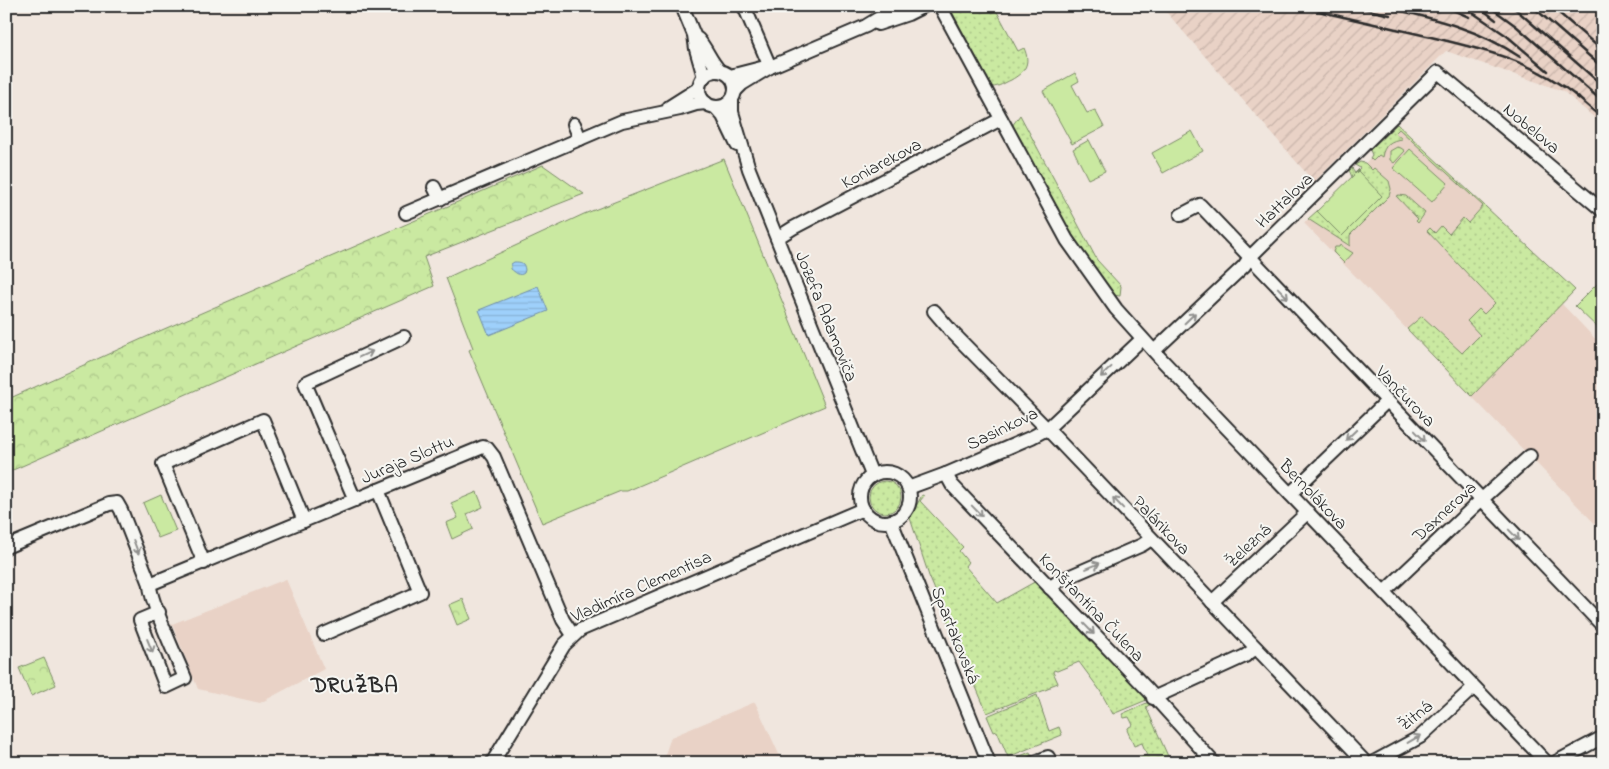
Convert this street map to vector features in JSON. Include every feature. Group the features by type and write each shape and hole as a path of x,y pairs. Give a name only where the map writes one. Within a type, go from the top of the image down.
{"street":[{"path":"682,6 694,35 702,82 700,95 710,105"},
{"path":"744,6 770,67"},
{"path":"406,214 440,199 480,176 622,122 696,104 724,106 742,84 770,67 866,26 899,6"},
{"path":"866,26 883,24 924,7 942,9 1001,119"},
{"path":"694,35 704,46 711,60 735,84 733,96"},
{"path":"663,112 702,82 710,72 725,73 770,67"},
{"name":"Nobelova","path":"1438,72 1603,211"},
{"name":"Hattalova","path":"1154,351 1244,266 1250,257 1438,72"},
{"name":"Jozefa Adamoviča","path":"733,96 732,112 750,169 872,475"},
{"name":"Jozefa Adamoviča","path":"710,105 723,116 750,169"},
{"name":"Koniarekova","path":"777,238 1001,119"},
{"name":"Bernolákova","path":"1001,119 1067,240 1101,289 1142,339 1547,763"},
{"path":"574,124 580,139"},
{"path":"434,187 440,199"},
{"name":"Vančurova","path":"1181,215 1200,205 1603,626"},
{"name":"Palárikova","path":"934,311 1366,763"},
{"path":"355,500 305,383 404,337"},
{"name":"Sasinkova","path":"908,488 946,474 1032,437 1046,429 1142,339"},
{"path":"1290,494 1387,401"},
{"path":"204,562 163,464 263,420 304,521"},
{"name":"Juraja Slottu","path":"150,584 478,448 487,448 494,457 563,620 573,635"},
{"name":"Daxnerova","path":"1384,592 1530,456"},
{"path":"885,472 895,474 904,480 908,488 910,494 905,512 891,521 883,522 872,518 863,509 860,496 862,488 872,475 885,472"},
{"name":"Konštantína Čulena","path":"946,474 952,485 1214,763"},
{"path":"324,634 420,592 378,490"},
{"path":"6,547 109,504 117,503 185,678 166,687 140,620 158,612"},
{"name":"Vladimíra Clementisa","path":"492,763 564,645 580,630 863,509"},
{"name":"Železná","path":"1212,602 1308,512"},
{"name":"Spartakovská","path":"891,521 989,763"},
{"path":"1050,588 1059,581 1142,545 1151,539"},
{"path":"1154,698 1245,656 1256,648"},
{"name":"Žitná","path":"1372,763 1420,736 1474,687"},
{"path":"1554,763 1603,737"},
{"path":"1032,763 1048,757 1051,763"}],"shaded area":[{"path":"1161,6 1603,6 1603,125 1563,91 1446,51 1314,182"},
{"path":"1397,124 1575,290 1562,304 1603,347 1603,532 1304,223 1358,171 1372,156 1370,150"},
{"path":"286,579 324,669 260,703 198,689 172,624"},
{"path":"755,702 783,763 662,763 671,737"}],"green space":[{"path":"949,6 994,6 1018,51 1024,48 1027,63 1023,71 1011,80 992,87"},
{"path":"1075,73 1079,81 1072,85 1087,113 1095,110 1104,127 1072,144 1043,91"},
{"path":"1020,115 1097,260 1121,286 1120,296 1113,295 1073,239 1012,126"},
{"path":"1397,124 1575,290 1472,396 1407,329 1422,316 1462,353 1480,335 1467,321 1479,309 1484,314 1495,303 1427,231 1430,228 1435,233 1441,226 1449,234 1463,218 1468,223 1483,206 1399,129 1395,133 1402,139 1389,144 1384,149 1382,157 1379,155 1373,161 1370,158 1372,155 1370,150"},
{"path":"1192,131 1203,151 1163,173 1152,153"},
{"path":"1089,140 1105,171 1088,179 1073,149"},
{"path":"1397,147 1405,151 1394,163 1390,160 1390,151"},
{"path":"1410,149 1448,183 1432,202 1393,168"},
{"path":"724,159 825,406 627,491 621,491 542,523 469,350 473,348 446,278 584,214"},
{"path":"1360,162 1365,163 1372,170 1374,168 1389,181 1391,189 1389,196 1350,235 1350,246 1308,219 1317,211 1342,236 1358,172 1352,177 1349,170 1353,168 1355,173 1360,168 1355,165"},
{"path":"543,165 584,194 424,257 434,286 6,473 6,400 155,333"},
{"path":"1358,171 1382,196 1342,236 1317,211"},
{"path":"1396,196 1406,196 1425,213 1418,223 1416,221 1418,219"},
{"path":"1340,245 1353,253 1344,263 1333,252 1335,247"},
{"path":"1603,278 1603,333 1575,306"},
{"path":"885,481 897,485 901,497 897,509 885,513 873,509 869,497 873,485"},
{"path":"477,492 483,507 467,514 473,529 452,539 446,523 458,518 451,503"},
{"path":"161,495 176,531 158,538 143,503"},
{"path":"922,495 924,496 920,501 963,547 959,551 968,562 965,566 997,603 1038,580 1149,699 1113,714 1099,689 1079,662 1057,671 1054,670 1053,672 1058,683 1050,686 1050,688 987,713 929,576 910,518"},
{"path":"463,599 471,619 457,625 449,605"},
{"path":"44,658 56,685 31,696 19,668"},
{"path":"1037,695 1049,731 1059,727 1062,735 1008,757 997,731 994,732 987,716"},
{"path":"1151,701 1153,703 1146,707 1171,763 1127,763 1147,755 1142,743 1134,746 1127,730 1133,725 1129,717 1124,718 1122,714"},
{"path":"1030,752 1033,758 1021,763 1010,763 1011,760"}],"water":[{"path":"514,262 523,264 525,267 524,273 519,274 511,269 511,264"},
{"path":"538,286 548,311 489,335 479,310"}],"railway":[{"path":"1306,6 1326,13 1452,42 1509,58 1544,74 1579,98"},
{"path":"1352,6 1390,15"},
{"path":"1381,6 1470,31 1487,38 1520,57"},
{"path":"1444,6 1469,17"},
{"path":"1463,6 1507,36 1548,71"},
{"path":"1478,6 1496,20"},
{"path":"1512,6 1603,86"},
{"path":"1532,6 1603,68"},
{"path":"1551,6 1603,51"},
{"path":"1490,7 1516,26 1603,102"},
{"path":"1574,94 1603,119"}],"district":[{"name":"DRUŽBA","path":"355,684"}]}
